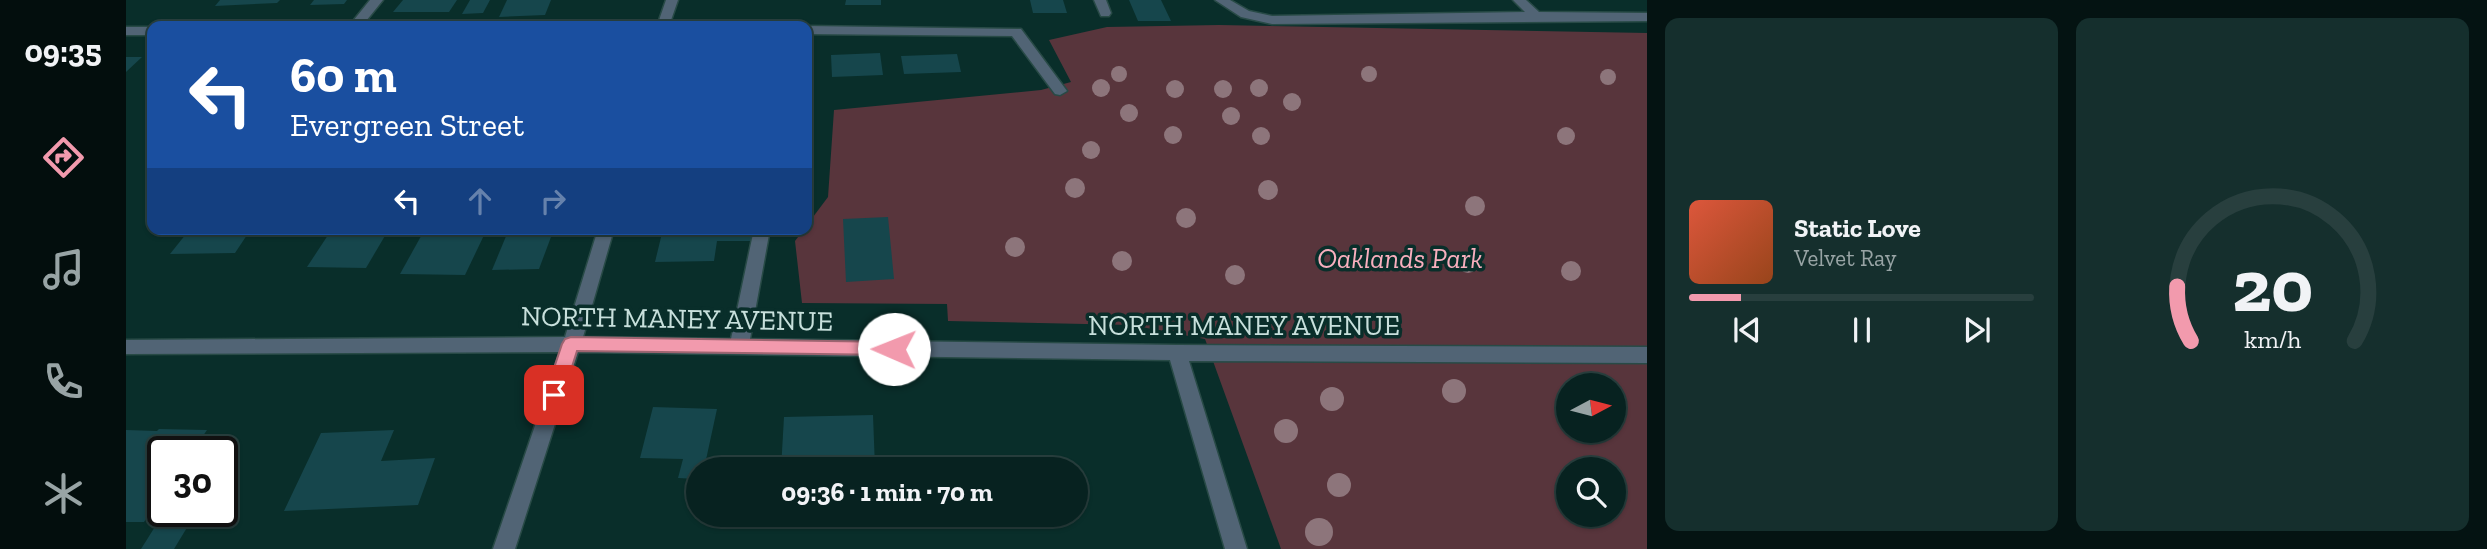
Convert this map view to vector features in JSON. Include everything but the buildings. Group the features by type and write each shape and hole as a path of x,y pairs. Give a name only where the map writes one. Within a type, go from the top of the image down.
{"street":[{"path":"359,21 377,0"},
{"path":"665,21 672,0"},
{"path":"1221,0 1245,14 1272,20 1647,17"},
{"path":"1519,0 1536,16"},
{"path":"812,30 1016,32 1060,91"},
{"path":"126,31 147,31"},
{"path":"504,549 604,235"},
{"path":"739,346 761,235"},
{"name":"NORTH MANEY AVENUE","path":"126,347 571,344 1177,353 1647,355"},
{"path":"1177,353 1236,549"}],"green space":[{"name":"Oaklands Park","path":"1219,25 1647,33 1647,549 1281,549 1205,339 1131,325 948,321 947,304 802,303 795,241 800,235 812,235 812,218 828,197 834,110 1041,90 1071,82 1049,40 1107,27"}],"route":[{"path":"554,395 571,344 894,349"}]}
